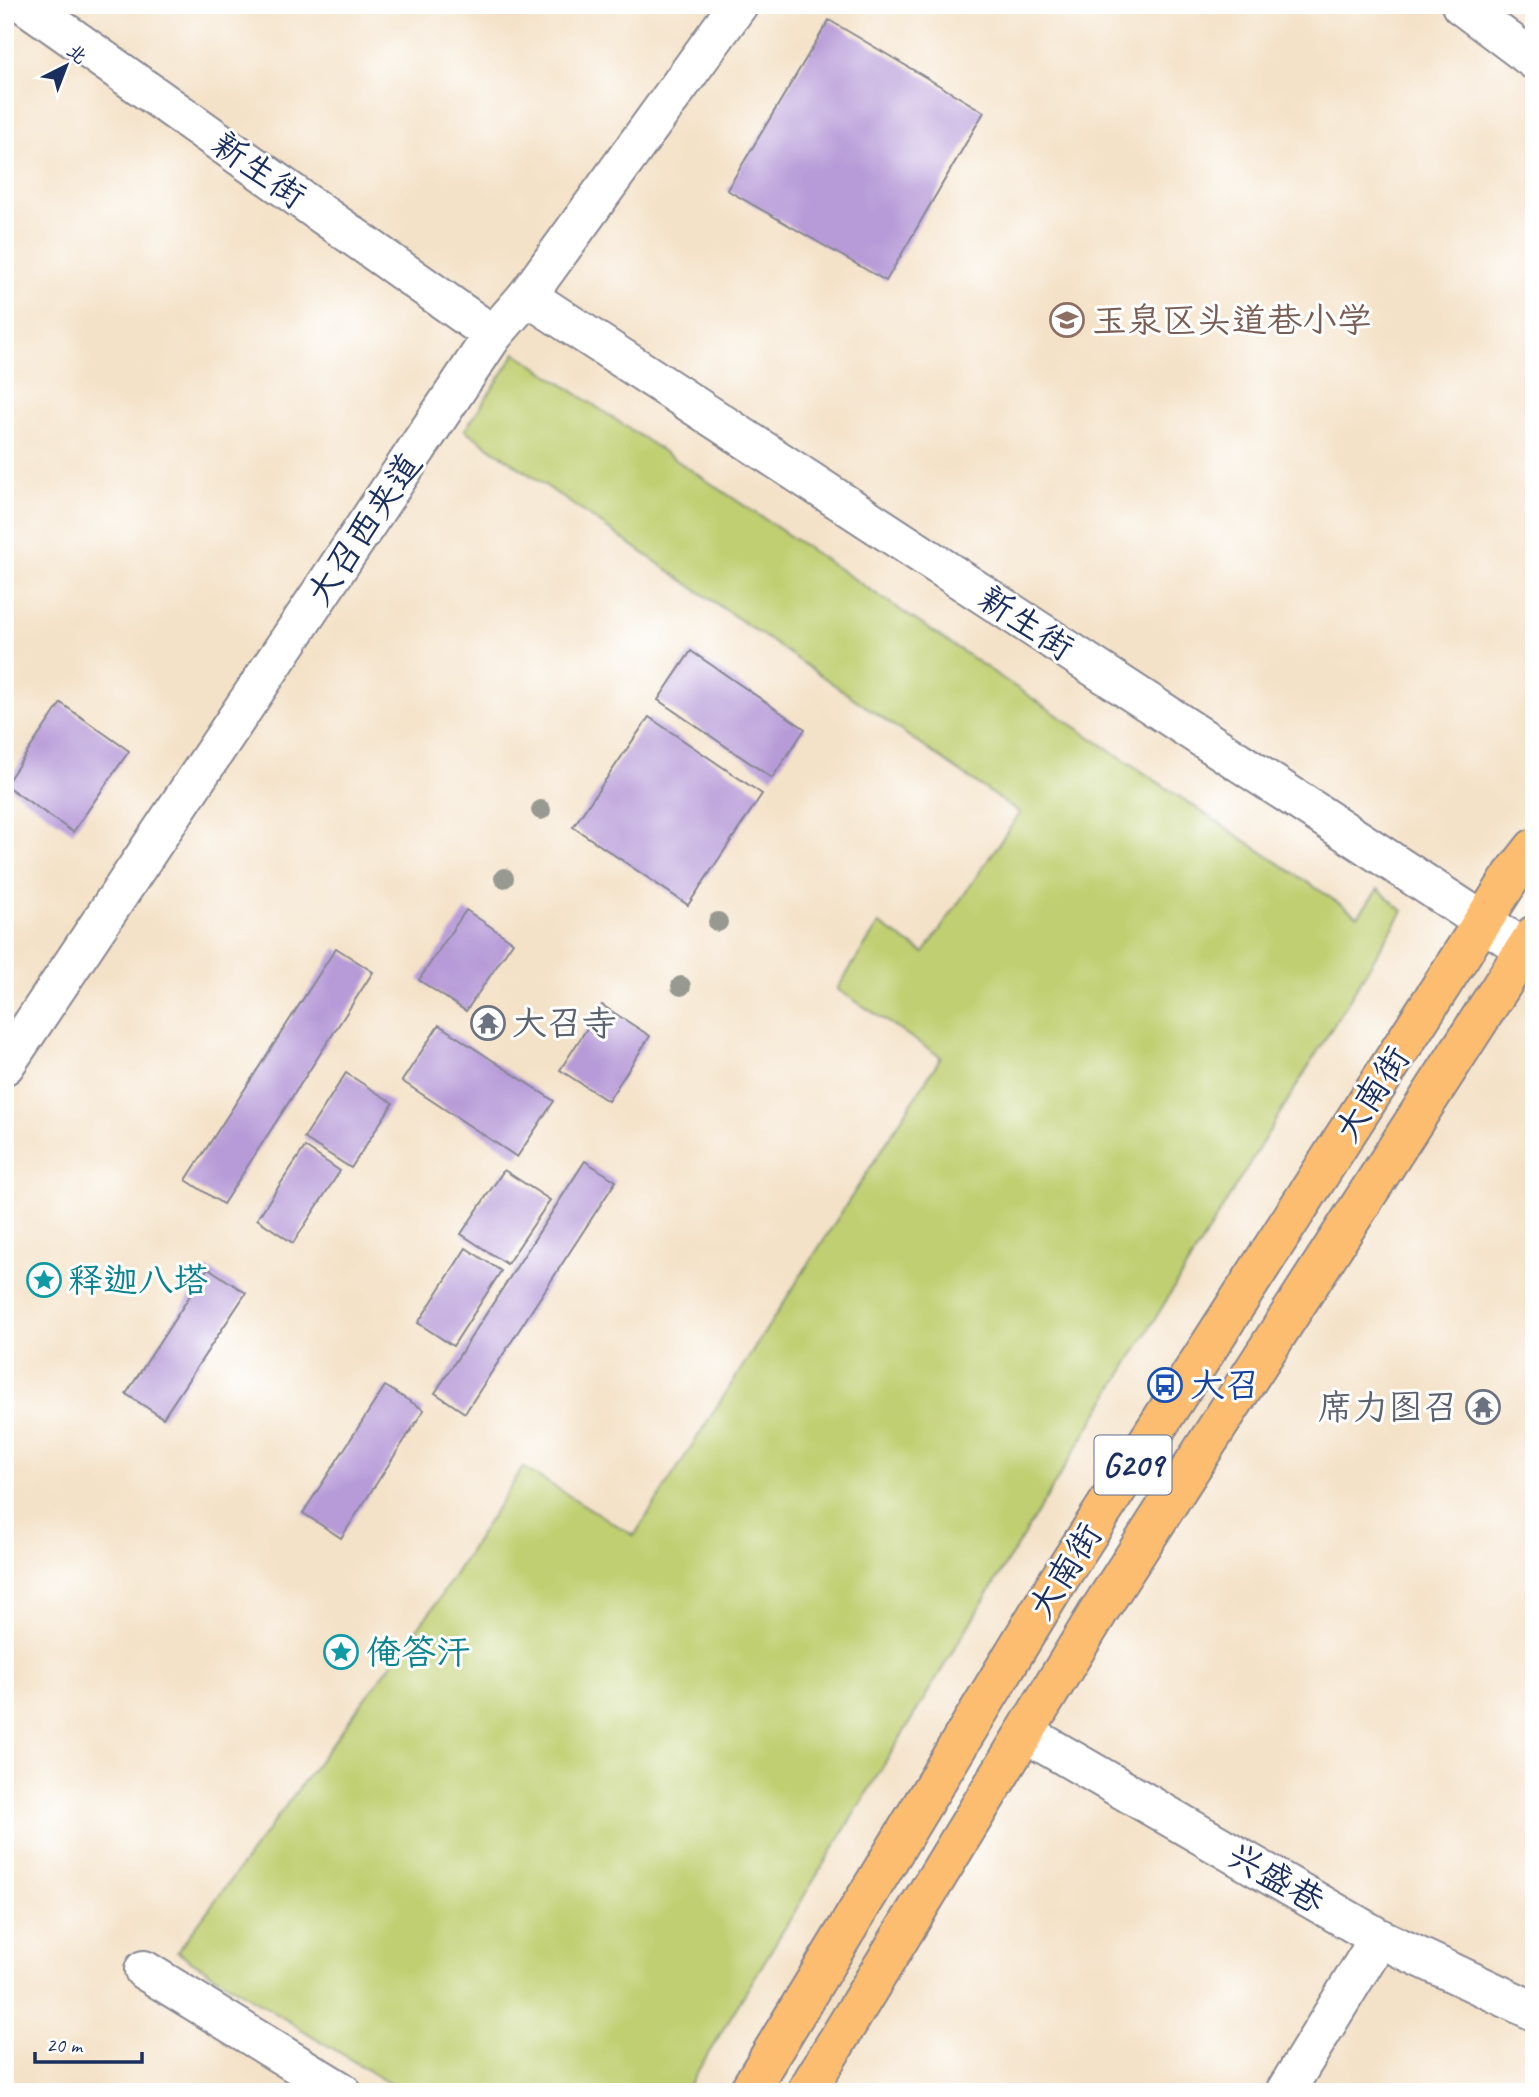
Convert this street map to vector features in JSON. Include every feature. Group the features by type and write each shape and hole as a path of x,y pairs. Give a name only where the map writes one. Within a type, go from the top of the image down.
{"highway":[{"name":"大南街","path":"748,2092 1056,1584 1482,922 1534,848"},
{"name":"大南街","path":"807,2092 1099,1611 1529,942"}],"street":[{"name":"新生街","path":"26,5 493,335"},
{"name":"大召西夹道","path":"5,1065 493,335 527,296 738,5"},
{"path":"1461,5 1534,60"},
{"name":"新生街","path":"527,296 1482,922 1529,942"},
{"name":"兴盛巷","path":"1025,1733 1379,1938 1534,2011"},
{"path":"1285,2092 1379,1938"},
{"path":"144,1969 342,2092"}],"green space":[{"path":"516,353 1358,916 1378,889 1403,911 685,2092 403,2092 177,1952 435,1605 523,1467 634,1536 941,1057 837,989 879,924 924,953 1020,813 465,430"}],"building":[{"path":"829,20 984,112 886,281 727,190"},
{"path":"691,651 805,729 772,778 658,700"},
{"path":"61,703 129,751 73,832 5,785"},
{"path":"649,717 762,794 688,905 573,827"},
{"path":"466,910 513,942 466,1011 419,980"},
{"path":"336,948 373,972 223,1204 186,1180"},
{"path":"602,1005 650,1036 608,1101 560,1070"},
{"path":"439,1025 554,1101 517,1157 402,1081"},
{"path":"346,1073 393,1103 351,1168 304,1138"},
{"path":"305,1147 340,1171 293,1243 257,1219"},
{"path":"585,1161 616,1181 465,1413 435,1393"},
{"path":"504,1170 550,1200 507,1264 461,1234"},
{"path":"466,1248 501,1271 453,1346 418,1323"},
{"path":"208,1268 246,1293 163,1418 126,1394"},
{"path":"385,1386 424,1410 341,1538 303,1513"}],"place":[{"name":"玉泉区头道巷小学","path":"1067,320"},
{"name":"大召寺","path":"488,1023"},
{"name":"释迦八塔","path":"44,1280"},
{"name":"大召","path":"1165,1385"},
{"name":"席力图召","path":"1483,1407"},
{"name":"俺答汗","path":"341,1652"}]}
